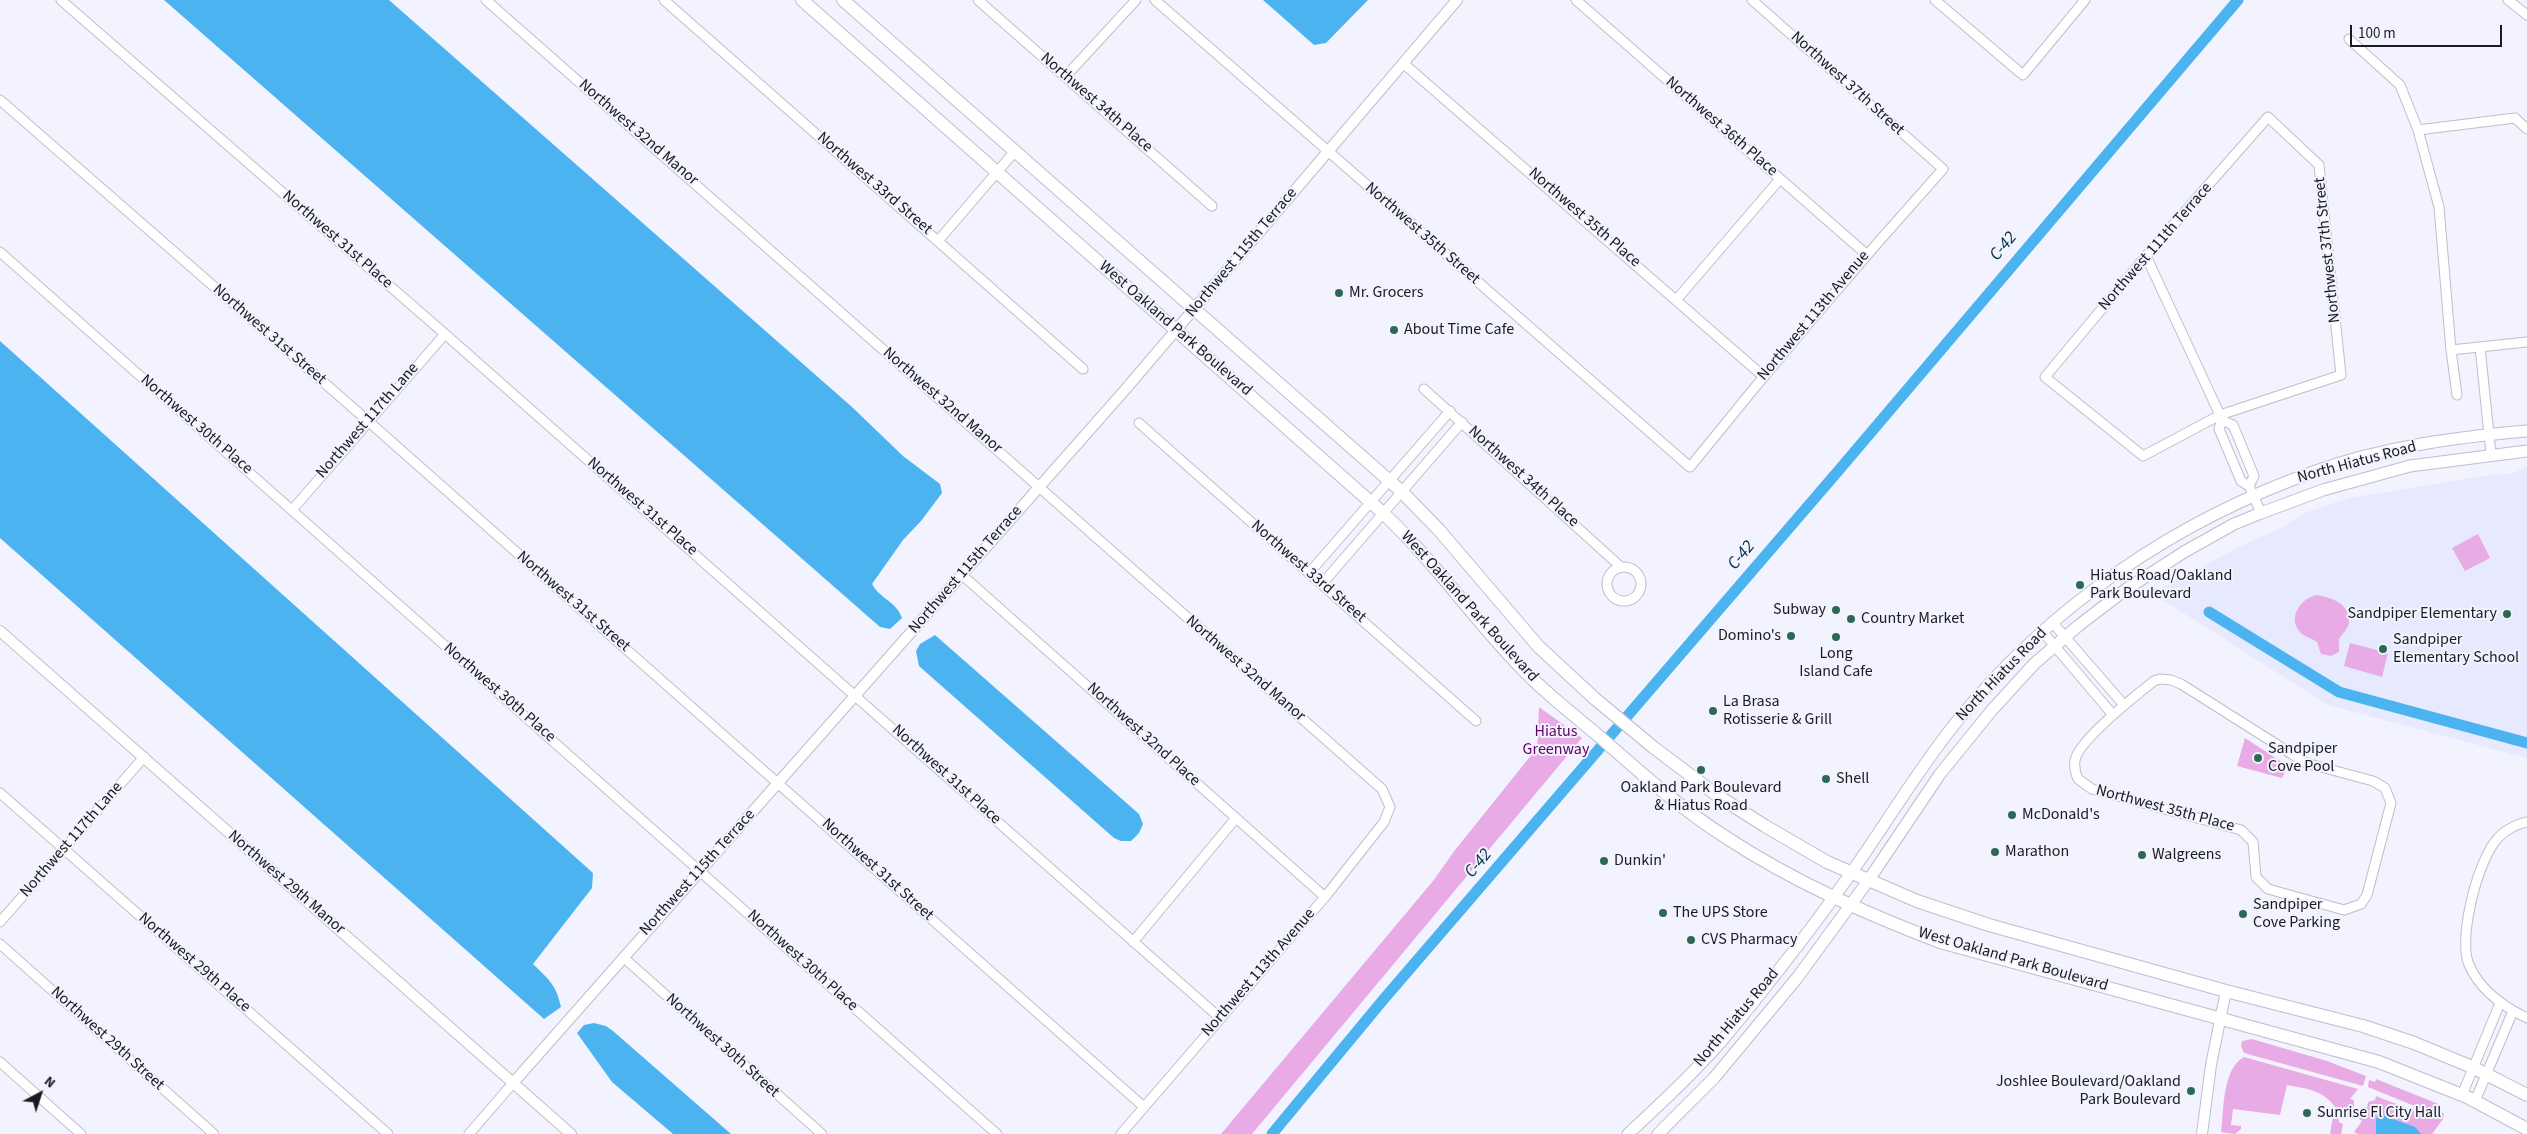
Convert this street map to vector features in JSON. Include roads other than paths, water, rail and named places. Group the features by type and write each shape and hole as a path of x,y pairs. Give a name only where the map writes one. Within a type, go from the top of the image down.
{"main road":[{"name":"West Oakland Park Boulevard","path":"802,0 1383,513 1426,556 1513,659 1577,718 1672,799 1727,838 1778,870 1850,906 1940,942 2379,1062 2462,1095 2527,1129"},
{"name":"West Oakland Park Boulevard","path":"844,0 1401,491 1439,530 1538,646 1594,698 1653,747 1735,808 1791,842 1851,874 1917,901 1989,926 2226,991 2363,1026 2414,1043 2472,1067 2527,1095"},
{"name":"North Hiatus Road","path":"1628,1134 1683,1082 1724,1037 1834,898 1932,753 1994,678 2052,622 2108,578 2170,538 2252,491 2322,469 2405,447 2487,434 2527,431"},
{"name":"North Hiatus Road","path":"1658,1134 1720,1070 1797,978 1868,882 1940,774 2007,692 2065,637 2125,590 2184,552 2234,524 2261,513 2323,490 2410,466 2491,454 2527,451"}],"street":[{"name":"Northwest 31st Place","path":"60,0 856,695 1220,1018"},
{"name":"Northwest 32nd Manor","path":"486,0 1382,789 1390,806"},
{"name":"Northwest 33rd Street","path":"664,0 1083,370"},
{"name":"Northwest 34th Place","path":"978,0 1212,206"},
{"path":"1066,76 1136,0"},
{"name":"Northwest 35th Street","path":"1155,0 1690,467"},
{"name":"Northwest 115th Terrace","path":"469,1134 1177,330 1457,0"},
{"name":"Northwest 36th Place","path":"1576,0 1866,254"},
{"name":"Northwest 37th Street","path":"1752,0 1943,169"},
{"path":"1935,0 2023,75 2085,0"},
{"path":"2508,0 2527,15"},
{"path":"2349,39 2400,85 2418,130 2439,207 2451,350 2457,394"},
{"name":"Northwest 35th Place","path":"1403,62 1763,376"},
{"name":"Northwest 31st Street","path":"0,100 368,421 1144,1107"},
{"name":"Northwest 37th Street","path":"2221,417 2341,375 2319,165 2268,117"},
{"name":"Northwest 111th Terrace","path":"2221,417 2143,456 2045,377 2146,256 2268,117"},
{"path":"2418,130 2515,118 2527,129"},
{"path":"938,240 1015,151"},
{"name":"Northwest 113th Avenue","path":"1690,467 1763,376 1866,254 1943,169"},
{"path":"1677,299 1780,179"},
{"name":"Northwest 30th Place","path":"0,252 997,1134"},
{"path":"2146,256 2221,417 2233,425 2254,476 2252,491"},
{"name":"Northwest 117th Lane","path":"292,510 444,334"},
{"path":"2451,350 2527,342"},
{"path":"2480,347 2487,434 2491,454"},
{"name":"Northwest 34th Place","path":"1424,388 1621,566"},
{"path":"1309,573 1450,411"},
{"path":"2221,417 2219,429 2241,481 2252,491 2261,513"},
{"path":"1322,584 1462,422"},
{"name":"Northwest 33rd Street","path":"1139,423 1476,721"},
{"path":"1621,566 1636,570 1641,579 1638,594 1629,601 1618,600 1607,588 1611,572 1621,566"},
{"name":"Northwest 32nd Place","path":"961,574 1325,897"},
{"path":"2042,631 2113,715 2124,705 2052,622"},
{"name":"Northwest 29th Manor","path":"0,631 571,1134"},
{"name":"Northwest 35th Place","path":"2113,715 2076,757 2074,769 2078,780 2092,789 2241,830 2252,839 2255,846 2256,877 2265,888 2344,910 2358,906 2366,897 2391,803 2388,793 2382,786 2373,781 2306,763 2181,684 2167,679 2154,681 2124,705"},
{"name":"Northwest 117th Lane","path":"0,922 144,757"},
{"name":"Northwest 29th Place","path":"0,793 388,1134"},
{"name":"Northwest 113th Avenue","path":"1121,1134 1325,897 1384,822 1390,806"},
{"path":"1133,942 1236,818"},
{"path":"2527,822 2517,824 2498,838 2487,855 2476,885 2465,942 2468,961 2476,979 2500,1003 2527,1018"},
{"name":"Northwest 29th Street","path":"0,944 214,1134"},
{"name":"Northwest 30th Street","path":"623,958 822,1134"},
{"path":"2202,1134 2204,1107 2226,991"},
{"path":"2462,1095 2500,1003"},
{"path":"2475,1101 2513,1011"},
{"path":"0,1062 82,1134"}],"water":[{"path":"164,0 389,0 852,407 903,456 940,484 942,493 921,521 903,540 872,584 896,608 902,618 890,629 880,627"},
{"path":"1263,0 1368,0 1326,43 1314,45"},
{"path":"0,341 593,873 592,888 533,964 554,988 561,1007 544,1019 0,538"},
{"path":"935,635 1139,814 1143,824 1139,833 1131,841 1121,841 1114,838 919,666 916,651 920,644"},
{"path":"594,1023 606,1026 613,1031 731,1134 673,1134 612,1082 577,1033 584,1025"},
{"path":"2379,1114 2415,1127 2421,1134 2376,1134 2376,1119"}],"waterway":[{"name":"C-42","path":"1272,1134 1383,1000 1839,470 2238,0"},
{"path":"2209,612 2339,692 2527,743"}],"place":[{"name":"Mr. Grocers","path":"1339,293"},
{"name":"About Time Cafe","path":"1394,330"},
{"name":"Hiatus Road/Oakland Park Boulevard","path":"2080,585"},
{"name":"Subway","path":"1836,610"},
{"name":"Sandpiper Elementary","path":"2507,614"},
{"name":"Country Market","path":"1851,619"},
{"name":"Domino's","path":"1791,636"},
{"name":"Long Island Cafe","path":"1836,637"},
{"name":"Sandpiper Elementary School","path":"2383,649"},
{"name":"La Brasa Rotisserie & Grill","path":"1713,711"},
{"name":"Sandpiper Cove Pool","path":"2258,758"},
{"name":"Oakland Park Boulevard & Hiatus Road","path":"1701,770"},
{"name":"Shell","path":"1826,779"},
{"name":"McDonald's","path":"2012,815"},
{"name":"Marathon","path":"1995,852"},
{"name":"Walgreens","path":"2142,855"},
{"name":"Dunkin'","path":"1604,861"},
{"name":"The UPS Store","path":"1663,913"},
{"name":"Sandpiper Cove Parking","path":"2243,914"},
{"name":"CVS Pharmacy","path":"1691,940"},
{"name":"Joshlee Boulevard/Oakland Park Boulevard","path":"2191,1091"},
{"name":"Sunrise Fl City Hall","path":"2307,1113"}],"park label":[{"name":"Hiatus Greenway","path":"1556,741"}]}
